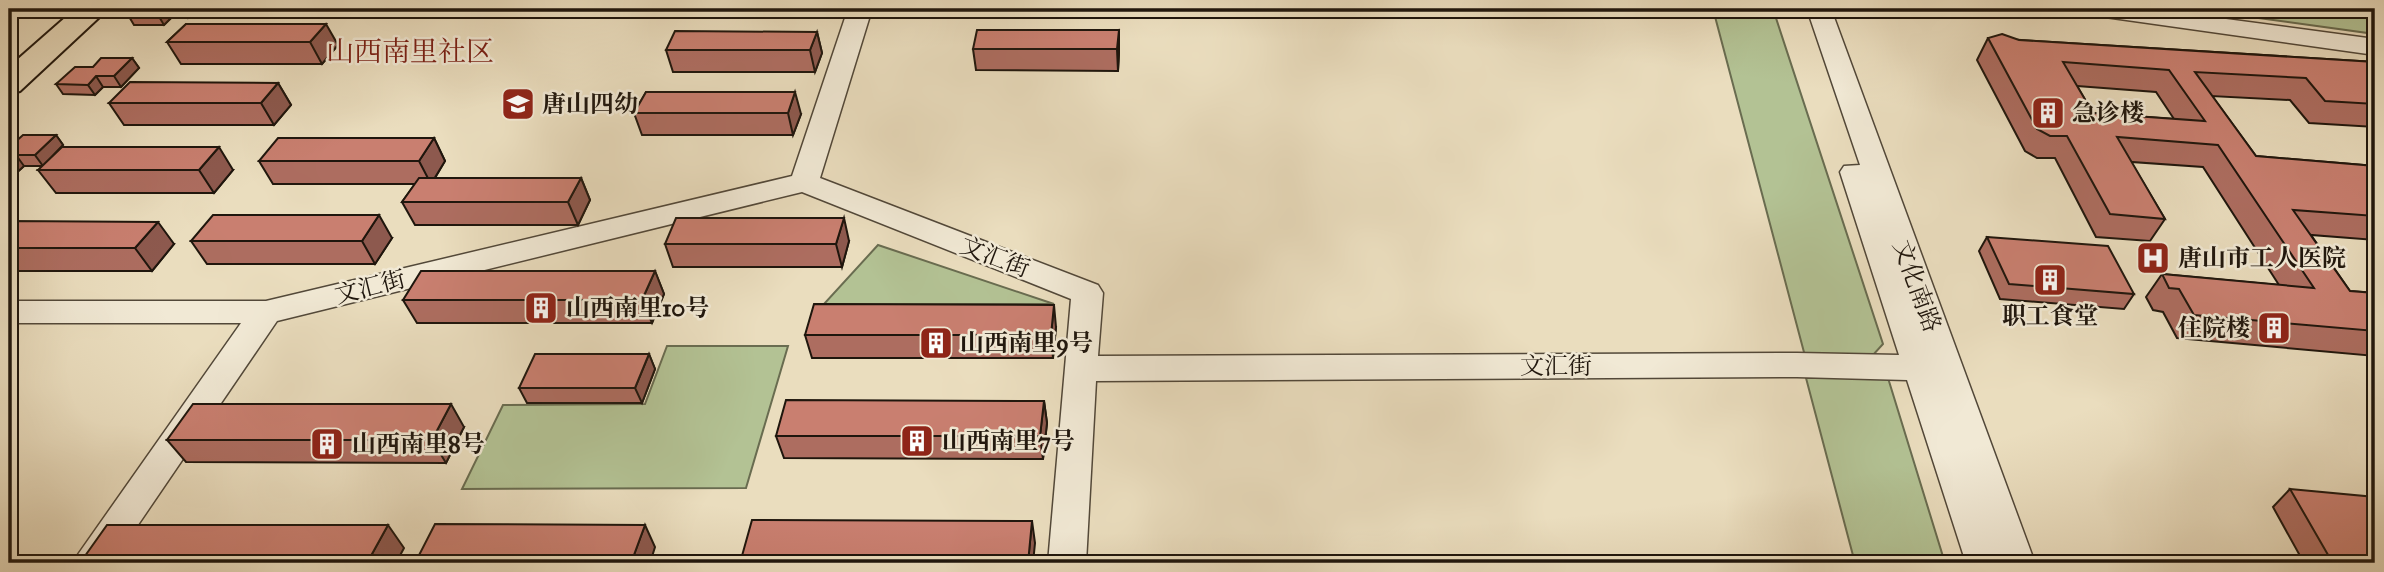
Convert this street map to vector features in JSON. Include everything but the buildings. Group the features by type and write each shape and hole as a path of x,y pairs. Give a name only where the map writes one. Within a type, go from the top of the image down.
{"main road":[{"path":"9,49 55,9"},
{"path":"9,84 93,9"}],"street":[{"path":"804,183 860,9"},
{"name":"文化南路","path":"1798,9 1985,563"},
{"name":"文化南路","path":"1819,9 2016,563"},
{"path":"2098,9 2375,47"},
{"name":"文汇街","path":"9,312 266,312 804,183 1087,293 1080,369 1783,365 1920,368"},
{"path":"91,563 266,312"},
{"path":"1067,563 1080,369"}],"green space":[{"path":"1713,9 1773,9 1883,344 1873,355 1805,356"},
{"path":"2192,9 2375,9 2375,34"},
{"path":"878,245 1054,304 824,304"},
{"path":"667,346 788,346 746,488 462,489 503,405 645,404"},
{"path":"1806,378 1888,378 1945,563 1855,563"}],"place":[{"name":"唐山四幼","path":"518,104"},
{"name":"急诊楼","path":"2048,113"},
{"name":"唐山市工人医院","path":"2153,258"},
{"name":"职工食堂","path":"2050,280"},
{"name":"山西南里10号","path":"541,308"},
{"name":"住院楼","path":"2274,328"},
{"name":"山西南里9号","path":"936,343"},
{"name":"山西南里7号","path":"917,441"},
{"name":"山西南里8号","path":"327,444"}],"district":[{"name":"山西南里社区","path":"410,51"}]}
